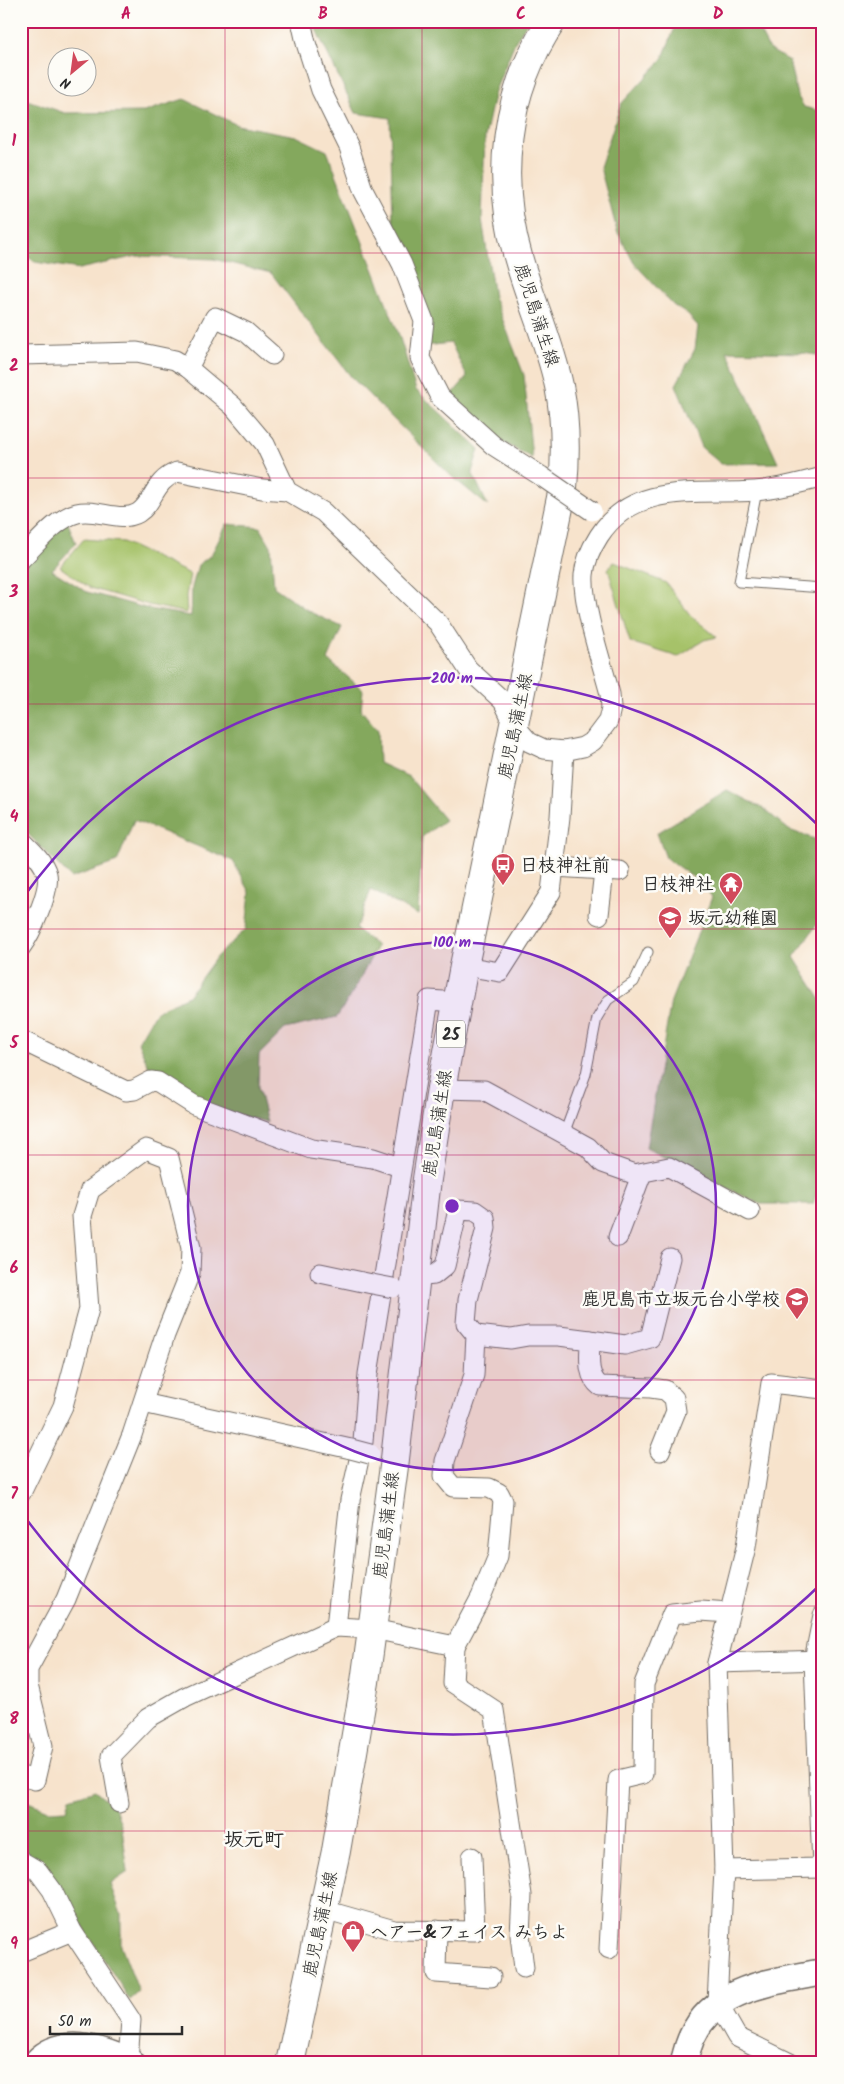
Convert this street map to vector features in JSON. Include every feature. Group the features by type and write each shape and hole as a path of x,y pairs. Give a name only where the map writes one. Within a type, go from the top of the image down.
{"main road":[{"name":"鹿児島蒲生線","path":"290,2063 336,1851 373,1629 382,1456 407,1286 441,1089 464,966 563,488 566,453 563,413 556,377 510,226 506,194 507,146 512,112 534,53 552,21"}],"street":[{"path":"301,21 321,90 349,147 363,190 402,264 424,321 420,358 440,397 494,446 608,522"},
{"path":"188,368 215,317 246,332 272,355"},
{"path":"21,355 137,352 175,360 188,368 233,406 265,444 287,491"},
{"path":"21,559 63,519 78,513 119,516 137,514 143,509 166,476 177,472 262,490 287,491 323,512 438,623 468,669 503,701 515,726 529,742 544,749 564,751 583,747 594,741 605,727 611,708 588,604 584,575 592,547 608,522 629,505 651,498 686,493 757,491 823,477"},
{"path":"464,966 500,972 551,892 555,867 564,751"},
{"path":"21,840 40,860 48,876 42,902 29,937 21,947"},
{"path":"555,867 612,871 599,915"},
{"path":"336,1627 350,1500 363,1442 368,1374 400,1167 429,1000 457,1002"},
{"path":"21,1040 126,1091 134,1090 151,1081 158,1082 194,1105 311,1149 373,1158 400,1167"},
{"path":"441,1089 484,1090 588,1147 604,1162 634,1174 670,1167 750,1211"},
{"path":"21,1494 63,1406 89,1309 88,1270 82,1216 90,1190 146,1149 169,1158 191,1248 190,1273 165,1335 143,1403 66,1599 28,1669 28,1685 43,1746 35,1780 21,1776"},
{"path":"618,1237 642,1173"},
{"path":"320,1273 372,1284 407,1286 434,1275 445,1266 458,1210 475,1211 485,1218 486,1228 468,1300 466,1323 476,1335 474,1375 445,1461 444,1476 453,1487 488,1488 499,1493 503,1501 498,1556 481,1597 455,1646 453,1682 494,1710 522,1895 520,1935 524,1968"},
{"path":"476,1335 511,1339 528,1336 559,1336 625,1345 650,1338 670,1258"},
{"path":"590,1340 590,1374 593,1380 600,1386 665,1390 674,1398 676,1411 660,1451"},
{"path":"790,2063 737,2037 717,2002 724,1870 716,1663 746,1547 771,1383 823,1389"},
{"path":"143,1403 382,1456"},
{"path":"610,1948 618,1780 643,1774 644,1684 672,1614 700,1611 729,1613"},
{"path":"724,1870 822,1868 818,1660 823,1616"},
{"path":"119,1803 110,1756 148,1718 185,1697 336,1627 373,1629 455,1646"},
{"path":"716,1663 818,1660"},
{"path":"324,1910 394,1930 475,1931 472,1857"},
{"path":"21,1861 38,1871 52,1890 72,1931 131,2020 130,2062 93,2048 73,2054 53,2050 36,2063"},
{"path":"438,1930 436,1973 491,1977"},
{"path":"21,1952 72,1931"},
{"path":"684,2063 697,2025 717,2002 756,1986 823,1972"}],"lane":[{"path":"757,491 738,582 823,588"},
{"path":"564,1134 586,1074 596,1018 608,1000 634,982 648,952"}],"green space":[{"path":"312,21 528,21 515,42 495,91 485,137 482,219 494,297 524,375 532,458 495,438 449,398 467,377 451,343 425,346 429,320 393,221 390,118 356,113"},
{"path":"684,21 754,21 769,49 789,61 797,95 804,107 823,112 823,356 803,353 727,351 778,463 721,464 701,447 676,385 695,349 698,326 688,315 673,305 634,263 617,231 600,167 621,104 662,60 676,25"},
{"path":"21,98 65,113 144,112 184,99 237,125 296,136 327,151 399,335 416,390 479,449 472,472 488,506 450,475 352,378 271,273 213,259 137,256 79,269 35,262 21,252"},
{"path":"67,521 76,543 52,570 87,592 149,609 191,616 192,587 198,565 211,555 227,524 260,527 271,546 274,587 310,612 342,627 328,660 363,690 361,710 378,730 379,763 409,777 445,820 422,837 418,915 371,890 356,929 377,946 357,985 337,1017 285,1029 259,1055 258,1087 267,1122 195,1105 149,1068 138,1042 156,1011 188,996 217,956 246,929 250,892 233,861 134,820 117,862 71,878 21,827 21,704 24,697 21,569"},
{"path":"84,539 123,542 190,574 186,596 187,613 149,605 90,588 60,567"},
{"path":"614,562 666,583 691,616 717,637 704,640 678,657 630,642 608,569"},
{"path":"727,790 764,809 789,830 823,842 823,919 820,920 794,957 823,1003 823,1175 813,1204 760,1204 646,1148 671,1001 712,897 701,883 666,858 657,833"},
{"path":"95,1790 115,1807 122,1828 128,1872 110,1884 121,1914 121,1945 139,1992 130,2000 65,1899 21,1855 21,1799 50,1811 67,1810 70,1798"}],"place":[{"name":"日枝神社前","path":"503,886"},
{"name":"日枝神社","path":"731,905"},
{"name":"坂元幼稚園","path":"670,939"},
{"name":"鹿児島市立坂元台小学校","path":"797,1320"},
{"name":"ヘアー&フェイス みちよ","path":"353,1953"}],"district":[{"name":"坂元町","path":"254,1839"}]}
